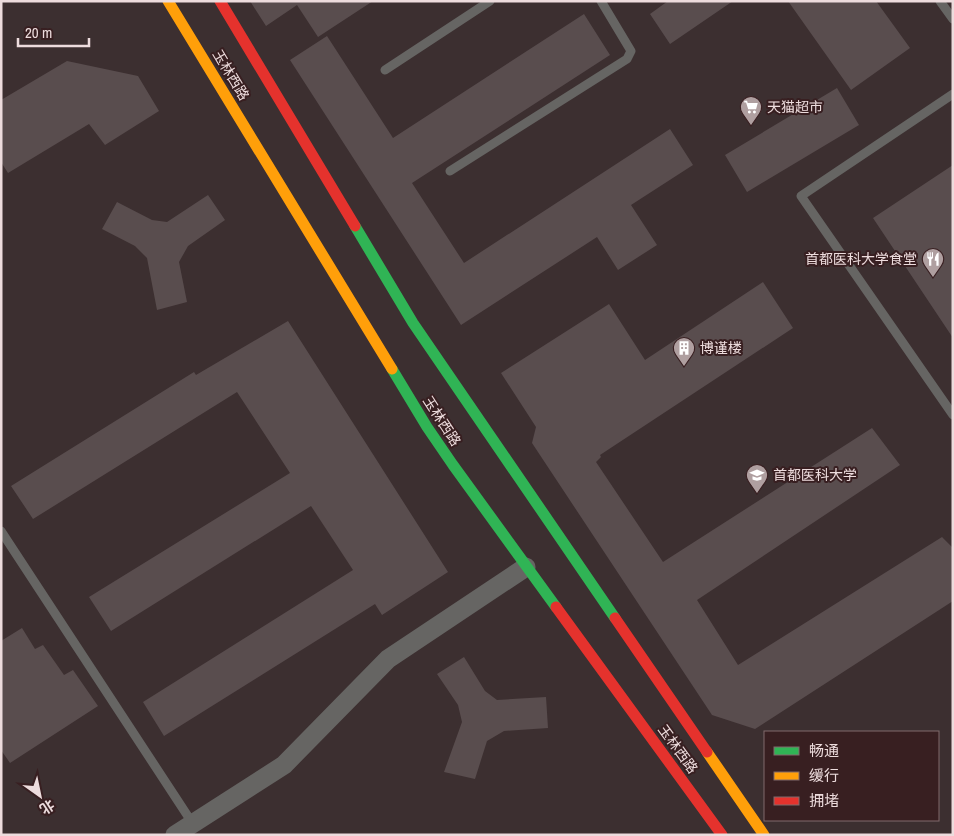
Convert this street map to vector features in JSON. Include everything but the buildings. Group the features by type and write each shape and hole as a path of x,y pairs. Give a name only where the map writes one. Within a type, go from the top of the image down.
{"street":[{"name":"玉林西路","path":"168,1 427,427 526,567 722,835"},
{"name":"玉林西路","path":"220,1 413,323 764,835"},
{"path":"175,835 284,766 388,659 526,567"}],"lane":[{"path":"385,70 490,1"},
{"path":"450,171 627,59 631,52 601,1"},
{"path":"940,1 953,19"},
{"path":"952,413 801,196 953,94"},
{"path":"1,531 193,824"}],"traffic: fast":[{"path":"355,226 413,323 615,618"},
{"path":"392,369 427,427 453,465 556,607"}],"traffic: slow":[{"path":"168,1 392,369"},
{"path":"707,752 764,835"}],"traffic: jam":[{"path":"220,1 355,226"},
{"path":"556,607 722,835"},
{"path":"615,618 707,752"}],"place":[{"name":"天猫超市","path":"751,126"},
{"name":"首都医科大学食堂","path":"933,278"},
{"name":"博谨楼","path":"684,367"},
{"name":"首都医科大学","path":"757,494"}]}
